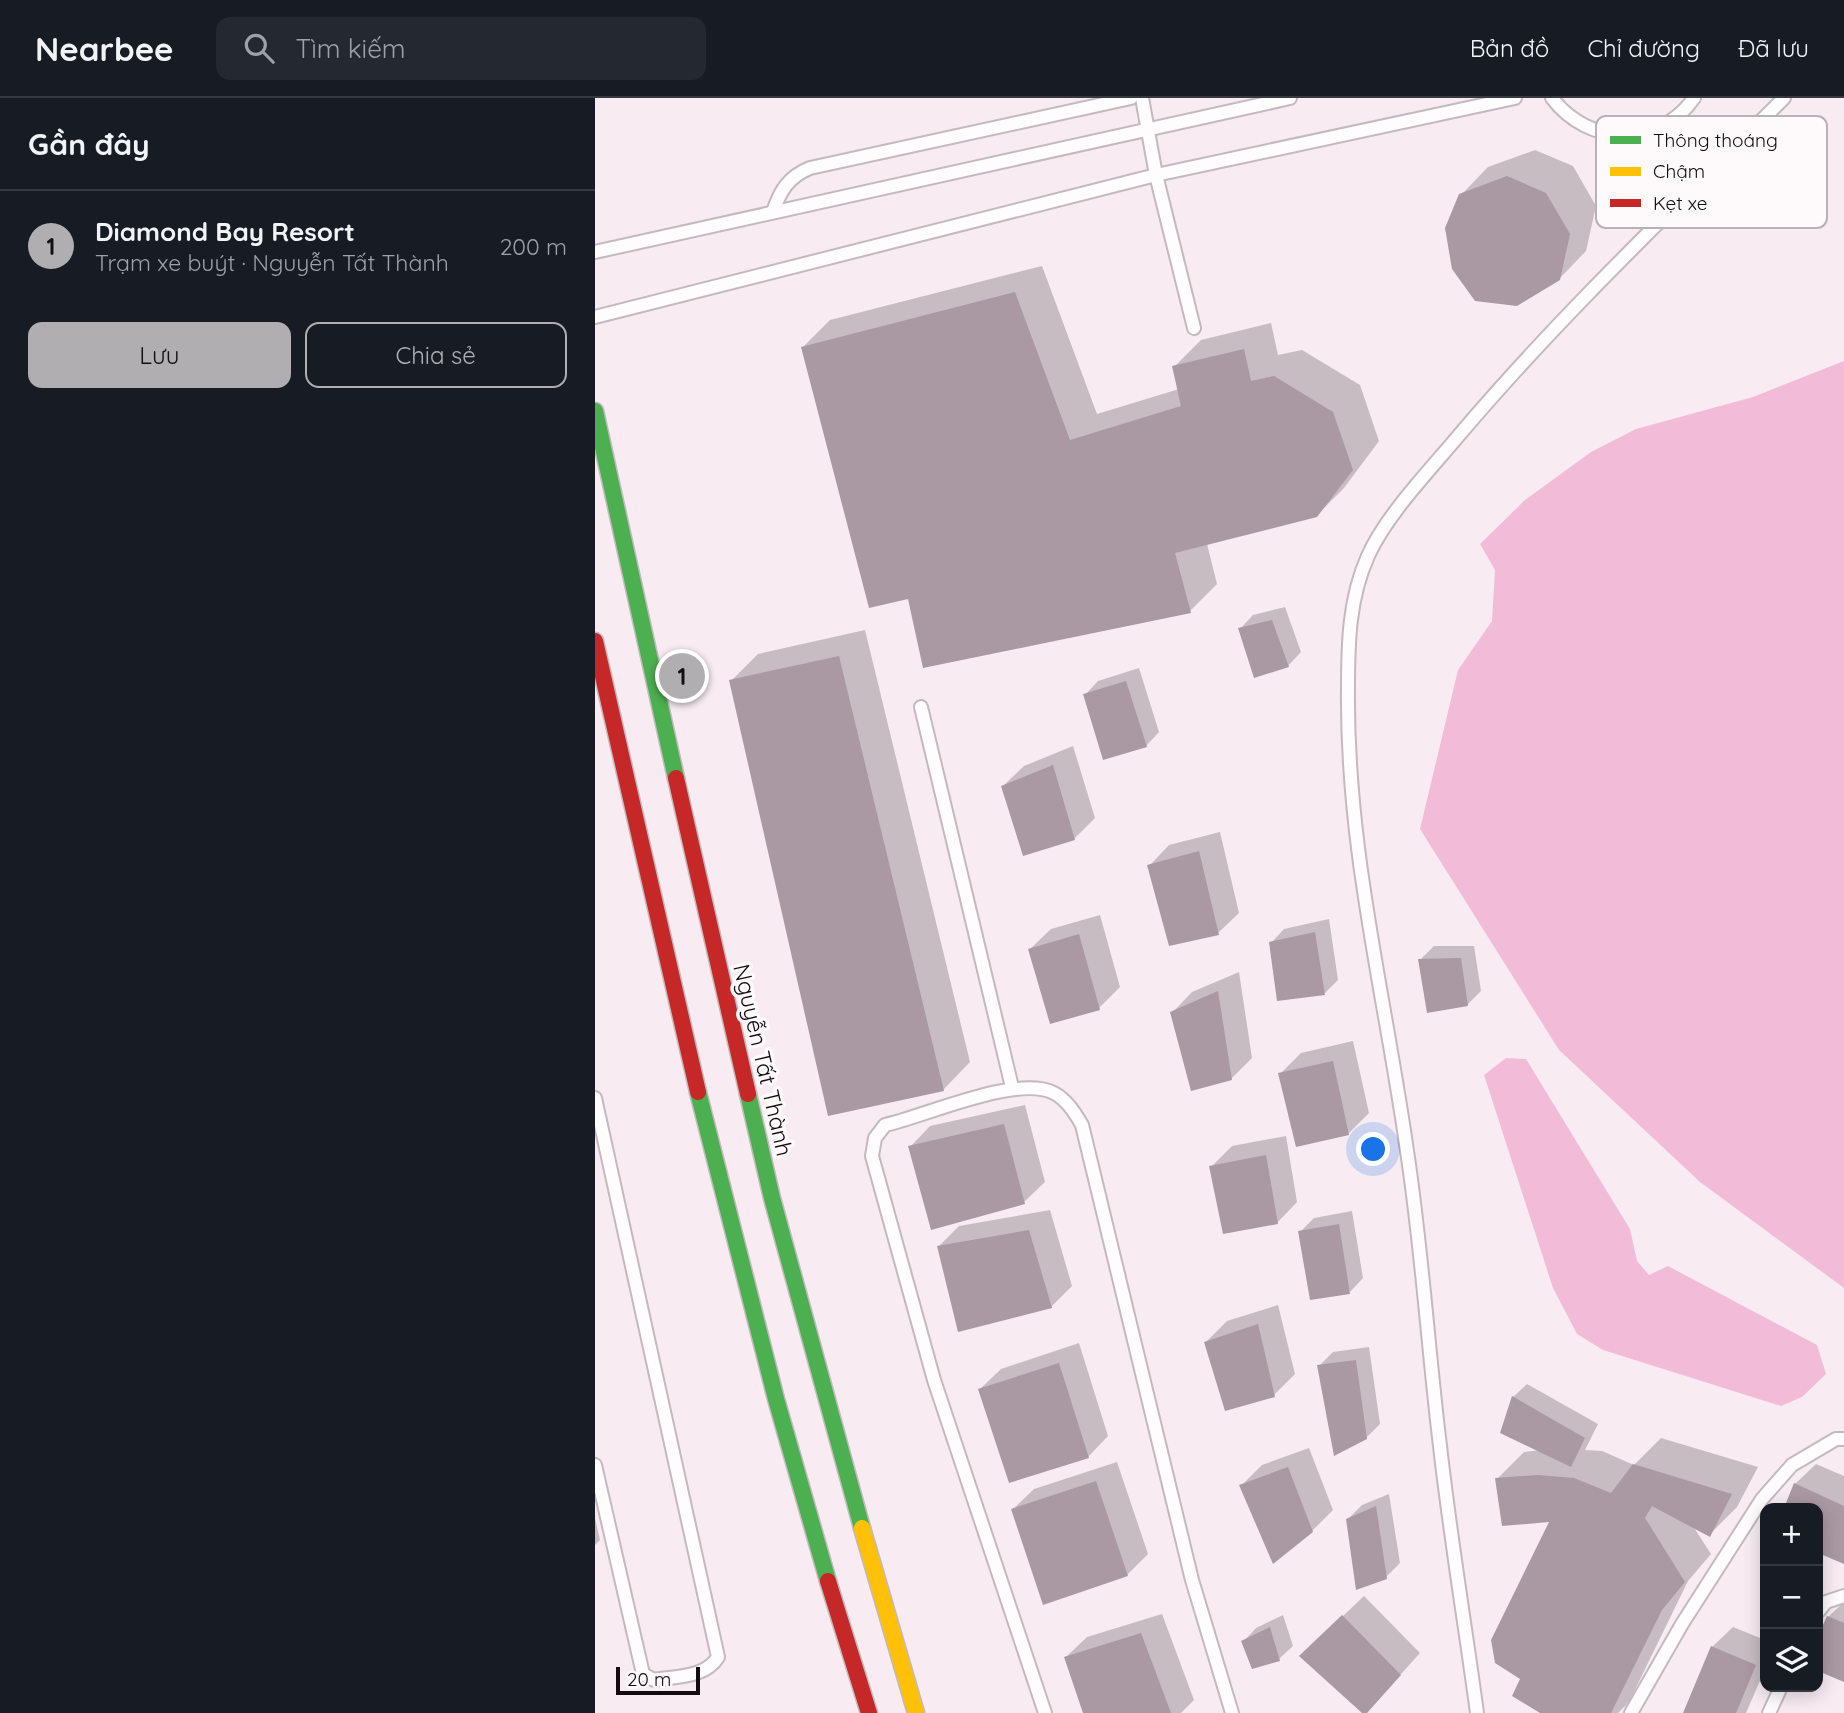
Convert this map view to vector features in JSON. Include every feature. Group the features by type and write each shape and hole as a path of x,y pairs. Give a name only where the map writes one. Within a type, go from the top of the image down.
{"main road":[{"name":"Nguyễn Tất Thành","path":"595,411 711,938 772,1198 845,1470 916,1713"},
{"path":"595,641 647,875 745,1278 806,1507 869,1713"}],"lane":[{"path":"773,212 787,183 795,174 810,168 1131,98"},
{"path":"1142,98 1156,174 1194,328"},
{"path":"595,252 1290,98"},
{"path":"595,317 1156,174 1515,98"},
{"path":"1552,98 1561,111 1585,127 1596,130"},
{"path":"1678,116 1694,98"},
{"path":"1766,116 1784,98"},
{"path":"1477,1713 1440,1444 1425,1279 1407,1146 1352,820 1347,706 1348,645 1354,598 1369,554 1413,490 1547,335 1654,228"},
{"path":"921,707 1012,1087"},
{"path":"1045,1713 934,1380 872,1156 875,1138 885,1125 1012,1087 1053,1093 1073,1109 1082,1125 1192,1580 1232,1713"},
{"path":"595,1098 718,1657 712,1667 701,1673 654,1680 643,1674 595,1465"},
{"path":"1631,1713 1682,1624 1762,1499 1792,1465 1836,1439 1844,1439"},
{"path":"1823,1606 1826,1602 1844,1596"},
{"path":"1769,1713 1779,1692"}],"shaded area":[{"path":"1844,361 1844,1288 1700,1182 1559,1050 1420,829 1458,670 1492,621 1495,570 1480,544 1525,500 1591,452 1636,429 1753,397"},
{"path":"1506,1058 1526,1059 1630,1229 1637,1261 1649,1275 1668,1266 1817,1345 1826,1374 1802,1397 1781,1406 1603,1350 1577,1334 1553,1288 1484,1075"}],"building":[{"path":"1507,176 1546,193 1570,234 1560,280 1517,306 1475,301 1452,269 1445,228 1459,194"},
{"path":"1015,292 1070,440 1181,406 1172,366 1244,349 1251,381 1274,376 1333,412 1353,470 1317,517 1175,553 1191,613 923,668 908,599 869,608 801,347"},
{"path":"1272,620 1289,667 1254,678 1238,628"},
{"path":"839,656 944,1091 828,1116 729,680"},
{"path":"1126,681 1147,747 1103,760 1083,694"},
{"path":"1053,765 1075,840 1023,856 1001,786"},
{"path":"1199,851 1219,935 1169,946 1147,865"},
{"path":"1315,932 1325,995 1277,1001 1269,942"},
{"path":"1079,934 1100,1010 1050,1024 1028,949"},
{"path":"1461,958 1468,1006 1427,1013 1418,959"},
{"path":"1218,991 1232,1080 1191,1091 1170,1012"},
{"path":"1333,1061 1349,1135 1296,1147 1278,1073"},
{"path":"1004,1124 1025,1204 931,1230 908,1146"},
{"path":"1266,1155 1278,1224 1223,1234 1209,1166"},
{"path":"1339,1224 1350,1294 1310,1300 1298,1231"},
{"path":"1029,1230 1052,1308 958,1332 937,1246"},
{"path":"1258,1324 1275,1397 1225,1411 1204,1342"},
{"path":"1356,1360 1367,1439 1334,1456 1317,1365"},
{"path":"1059,1363 1089,1458 1009,1483 978,1389"},
{"path":"1512,1396 1585,1438 1571,1467 1500,1433"},
{"path":"1633,1464 1732,1494 1710,1537 1652,1506 1645,1518 1685,1582 1662,1610 1611,1713 1540,1713 1512,1696 1520,1679 1495,1663 1491,1640 1549,1522 1502,1526 1495,1478 1538,1475 1574,1478 1611,1493"},
{"path":"1288,1467 1313,1532 1273,1564 1239,1485"},
{"path":"1096,1481 1128,1576 1043,1605 1011,1509"},
{"path":"1794,1483 1844,1506 1844,1564 1823,1555 1823,1503 1786,1503"},
{"path":"1376,1506 1387,1579 1356,1590 1346,1519"},
{"path":"1342,1615 1401,1675 1367,1713 1362,1713 1299,1656"},
{"path":"1827,1616 1844,1623 1844,1682 1823,1673 1823,1625"},
{"path":"1270,1627 1280,1661 1252,1669 1241,1641"},
{"path":"1141,1633 1171,1713 1083,1713 1064,1657"},
{"path":"1711,1646 1756,1665 1736,1713 1683,1713"}],"traffic: fast":[{"path":"595,411 676,778"},
{"path":"698,1092 776,1399 828,1581"},
{"path":"748,1094 772,1198 862,1528"}],"traffic: slow":[{"path":"862,1528 916,1713"}],"traffic: jam":[{"path":"595,641 698,1092"},
{"path":"676,778 748,1094"},
{"path":"828,1581 869,1713"}],"place":[{"name":"Diamond Bay Resort","path":"682,676"}]}
